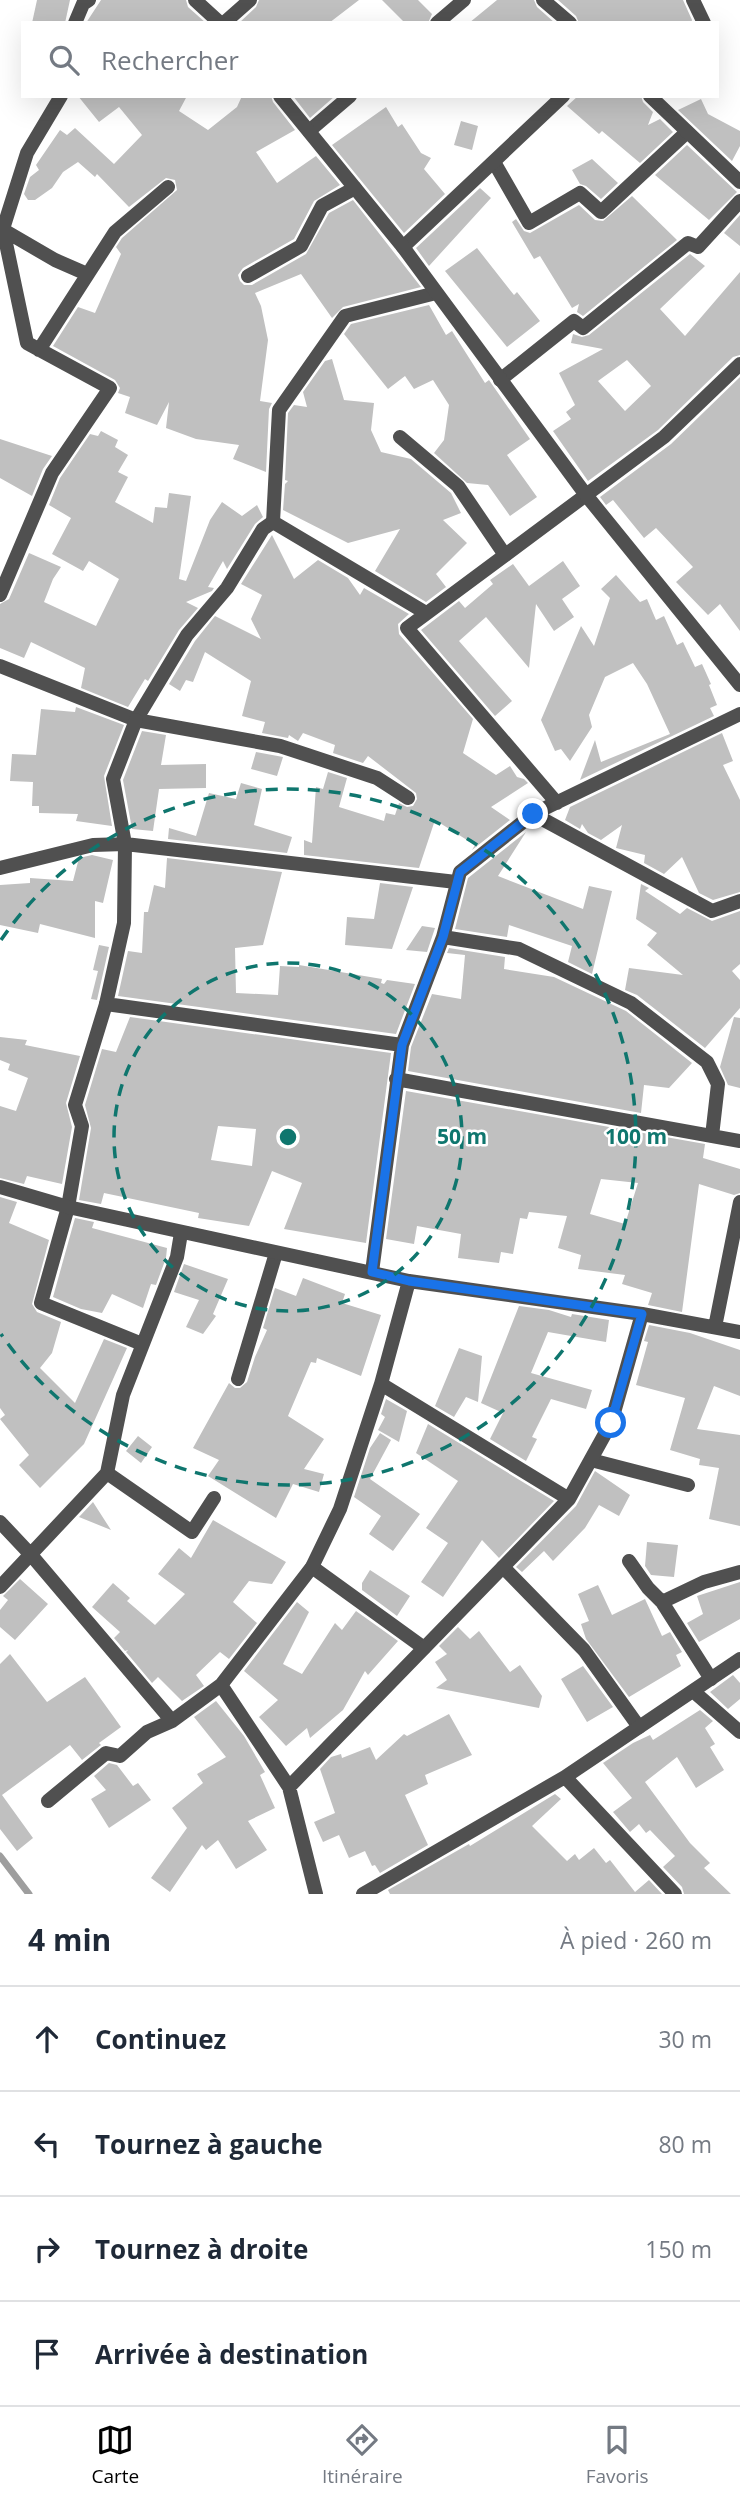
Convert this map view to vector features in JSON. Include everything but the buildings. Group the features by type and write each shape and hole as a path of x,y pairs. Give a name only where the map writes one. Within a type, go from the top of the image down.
{"street":[{"path":"76,21 83,4 89,0"},
{"path":"195,0 220,21"},
{"path":"224,21 250,0"},
{"path":"439,21 464,0"},
{"path":"543,0 568,21"},
{"path":"692,0 703,21"},
{"path":"0,595 52,473 110,388 27,343 1,229 27,153 60,98"},
{"path":"282,98 403,247 586,495 740,685"},
{"path":"309,131 348,98"},
{"path":"403,247 561,98"},
{"path":"652,98 740,182"},
{"path":"494,162 529,223 580,193 601,212 687,132"},
{"path":"39,350 115,232 168,187"},
{"path":"248,275 301,246 322,206 355,188"},
{"path":"500,380 574,321 583,328 688,243 698,247 740,201"},
{"path":"1,229 55,260 87,274"},
{"path":"273,522 279,410 345,317 436,293"},
{"path":"557,803 407,628 664,437 740,364"},
{"path":"400,437 458,486 505,555"},
{"path":"273,522 426,613"},
{"path":"142,1344 41,1303 68,1207 82,1126 75,1105 106,1004 124,923 125,844 113,779 136,720 187,635 228,588 262,529 273,522"},
{"path":"0,666 136,720 280,746 377,778 408,797"},
{"path":"372,1272 402,1045 443,937 460,872 533,814 740,714"},
{"path":"533,814 712,911 740,901"},
{"path":"0,868 93,845 125,844 456,882"},
{"path":"443,937 519,949 631,1003 707,1062 718,1084 712,1136"},
{"path":"106,1004 402,1045"},
{"path":"396,1079 740,1140"},
{"path":"0,1186 68,1207 409,1281 642,1314 740,1332"},
{"path":"715,1328 740,1202"},
{"path":"0,1587 107,1474 123,1395 177,1257 181,1233"},
{"path":"238,1378 276,1253"},
{"path":"48,1801 106,1753 120,1756 147,1732 172,1721 221,1685 312,1567 340,1509 381,1384 409,1281"},
{"path":"289,1787 569,1499 611,1423 642,1314"},
{"path":"381,1384 569,1499"},
{"path":"591,1460 688,1485"},
{"path":"107,1474 192,1532 214,1498"},
{"path":"0,1522 172,1721"},
{"path":"629,1561 648,1588 662,1602 711,1679"},
{"path":"312,1567 424,1648"},
{"path":"503,1567 584,1650 639,1727"},
{"path":"662,1602 704,1582 740,1572"},
{"path":"363,1894 565,1777 740,1659"},
{"path":"221,1685 289,1787 316,1894"},
{"path":"693,1691 740,1732"},
{"path":"565,1777 668,1892"}],"waterway":[{"path":"0,1856 29,1894"}],"route":[{"path":"533,814 460,872 456,882 443,937 402,1045 372,1272 409,1281 642,1314 611,1423"}]}
